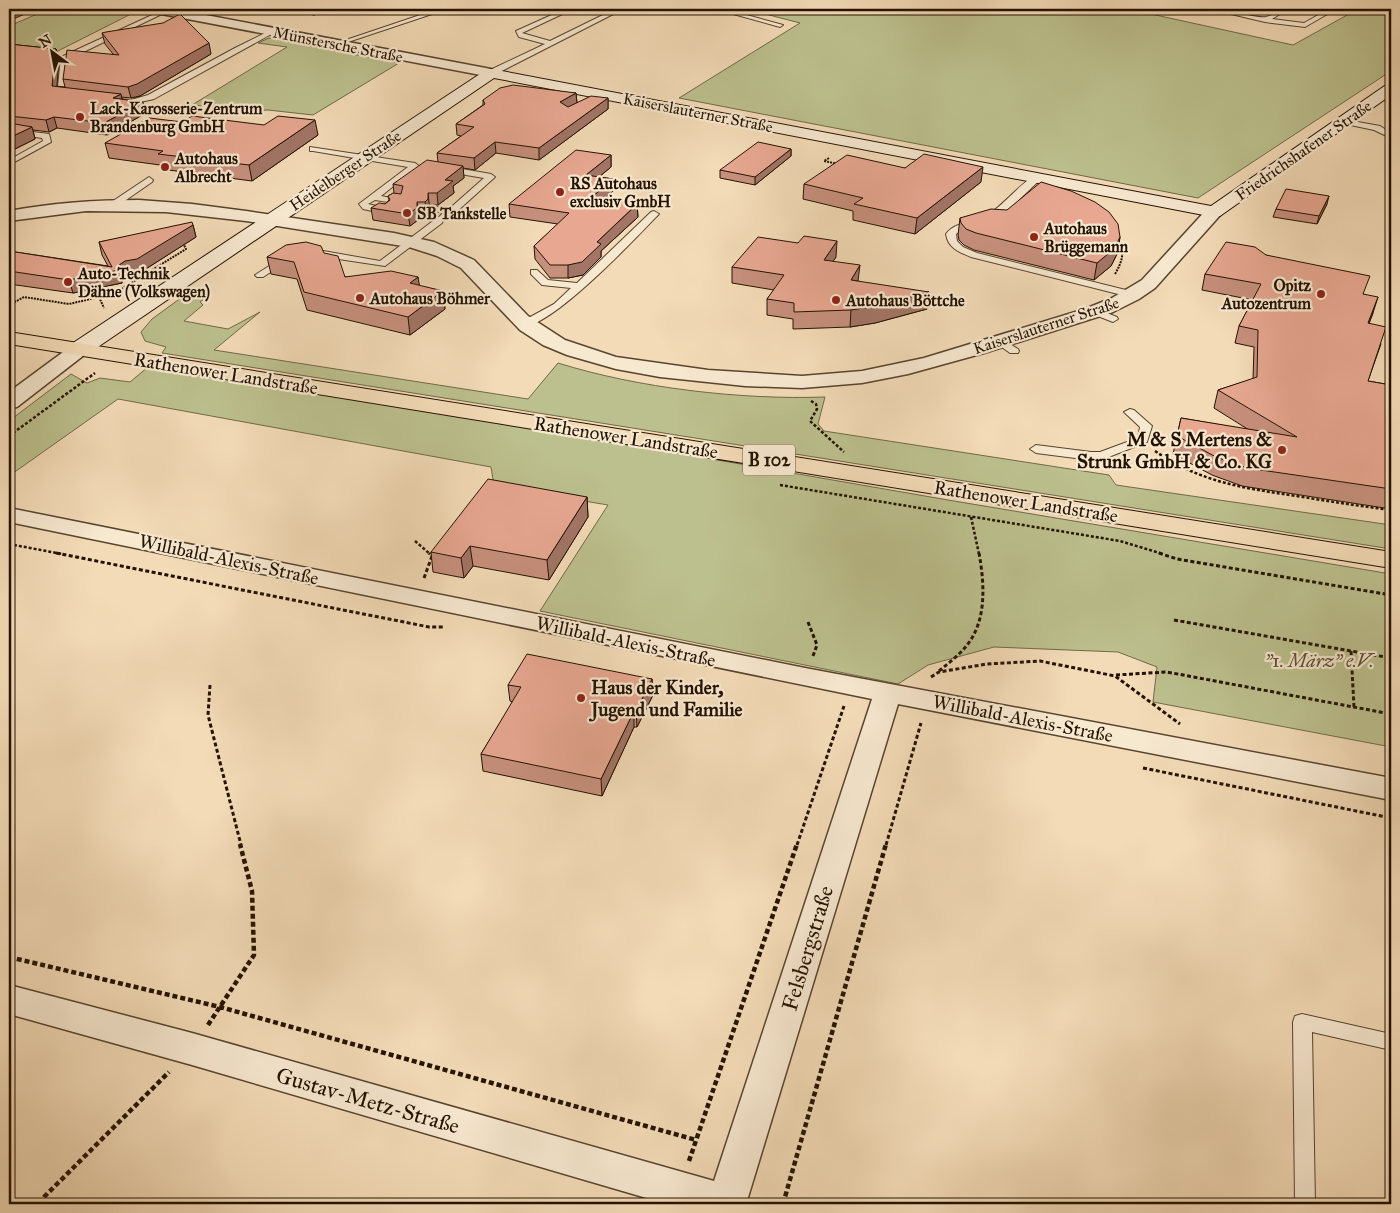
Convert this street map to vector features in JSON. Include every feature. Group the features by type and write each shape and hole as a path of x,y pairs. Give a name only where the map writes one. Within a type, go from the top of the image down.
{"main road":[{"name":"Rathenower Landstraße","path":"9,338 81,348 146,361 1391,560"}],"street":[{"name":"Münstersche Straße","path":"160,10 491,73"},
{"name":"Kaiserslauterner Straße","path":"491,73 600,98 1214,212"},
{"name":"Heidelberger Straße","path":"81,348 491,73"},
{"name":"Friedrichshafener Straße","path":"1214,212 1391,88"},
{"path":"9,216 68,208 113,205 162,207 270,221"},
{"name":"Kaiserslauterner Straße","path":"270,221 412,242 459,259 474,269 513,314 550,341 575,352 602,360 666,371 772,382 805,382 862,377 1007,346 1134,295 1158,275 1188,238 1214,212"},
{"path":"9,402 81,348"},
{"name":"Willibald-Alexis-Straße","path":"9,515 805,677 1391,789"},
{"name":"Felsbergstraße","path":"726,1204 874,732 897,694"},
{"name":"Gustav-Metz-Straße","path":"9,999 192,1049 726,1204"}],"lane":[{"path":"337,44 444,9"},
{"path":"551,42 521,36 518,32 570,9"},
{"name":"Heidelberger Straße","path":"491,73 620,9"},
{"path":"718,9 780,25"},
{"path":"1213,9 1288,24 1305,24 1333,9"},
{"path":"1265,20 1285,9"},
{"path":"78,96 60,94 64,59 160,10"},
{"path":"113,100 130,102 152,97 273,31"},
{"path":"1344,121 1377,128 1391,136"},
{"path":"1377,128 1391,126"},
{"path":"9,131 46,136 47,142 9,163"},
{"path":"260,275 296,253 324,253 382,264 451,212 492,177 313,149"},
{"path":"386,211 366,207 363,204 416,166 423,166"},
{"path":"1037,178 988,219 954,230 951,234 952,242 960,249 974,255 1134,295"},
{"path":"113,205 149,180"},
{"path":"375,196 379,199 398,202"},
{"path":"434,208 451,212"},
{"path":"526,324 558,306 654,214"},
{"path":"423,216 439,221"},
{"path":"534,272 545,283 580,286"},
{"path":"1094,311 1113,319"},
{"path":"1036,449 1091,456 1102,455 1143,440 1146,426 1130,412"},
{"path":"1305,1204 1302,1022 1391,1042"}],"path":[{"path":"829,158 824,161 839,164"},
{"path":"1106,287 1117,270 1124,254 1122,244 1112,233"},
{"path":"9,305 24,298 69,304 115,294 186,249 184,245"},
{"path":"98,298 107,313"},
{"path":"9,436 95,373 55,367"},
{"path":"809,399 816,404 817,409 810,421 824,435 839,444 857,474"},
{"path":"1143,440 1156,452 1200,478 1238,488 1391,510"},
{"path":"774,484 1120,541 1177,559 1391,595"},
{"path":"897,694 939,672 972,639 983,607 984,575 971,516"},
{"path":"9,544 429,627"},
{"path":"1174,620 1391,658"},
{"path":"805,677 817,645 808,622"},
{"path":"1351,652 1354,708"},
{"path":"939,672 987,664 1040,661 1115,676 1167,672 1391,714"},
{"path":"1115,676 1186,728"},
{"path":"40,1204 44,1197 192,1049 254,955 252,891 208,715 210,685"},
{"path":"679,1191 844,705"},
{"path":"783,1204 920,722 929,724"},
{"path":"1141,767 1391,818"},
{"path":"9,957 220,1007 696,1140"}],"green space":[{"path":"49,9 120,9 135,12 46,57 9,53 9,26"},
{"path":"746,9 1128,9 1293,45 1358,9 1391,9 1391,71 1198,198 679,98 800,23"},
{"path":"269,38 399,63 313,115 192,105 287,47 258,43"},
{"path":"189,292 208,296 200,302 203,305 184,321 228,329 260,312 214,350 528,399 558,363 589,372 655,386 725,394 825,397 818,424 824,431 1109,475 1116,485 1391,525 1391,549 162,353 166,347 145,341 141,332 152,319"},
{"name":"\"1. März\" e.V.","path":"148,367 521,426 1391,574 1391,747 1153,702 1157,667 1118,652 994,647 928,665 898,684 540,611 608,505 494,486 491,467 118,399 9,476 9,421 71,374 87,383 100,378 130,382"}],"building":[{"path":"180,14 209,43 137,84 128,87 63,79 67,50 119,55 102,33 163,23"},
{"path":"9,44 56,49 52,86 121,94 113,98 143,102 104,123 54,117 46,120 9,116"},
{"path":"513,85 576,93 560,102 568,107 591,96 608,98 539,148 495,142 474,158 437,153 474,127 456,124 485,104 483,100 500,88"},
{"path":"192,116 264,125 278,116 315,120 249,165 158,154 163,151 105,143 149,118 183,122"},
{"path":"9,123 32,127 9,138"},
{"path":"758,142 791,149 755,177 720,170"},
{"path":"576,150 611,155 586,175 613,179 592,197 637,204 597,242 601,244 582,262 568,265 550,265 534,246 569,213 509,204"},
{"path":"924,154 983,167 917,218 854,204 863,198 804,184 847,155 905,168"},
{"path":"427,160 463,166 445,180 453,181 437,193 428,193 428,199 425,202 417,202 417,208 408,214 371,208 379,203 385,204 390,200 388,196 393,193 401,194 403,186 393,184"},
{"name":"Autohaus Brüggemann","path":"1041,182 1071,191 1095,202 1109,212 1118,224 1120,237 1114,249 1097,263 976,233 966,229 961,223 960,218 991,209 1007,210"},
{"path":"1286,189 1329,196 1319,216 1276,209"},
{"path":"192,222 193,225 137,259 125,261 116,267 119,270 69,280 9,271 9,251 112,267 99,242"},
{"path":"804,236 837,241 824,260 860,265 851,280 929,292 877,306 851,310 794,312 794,303 767,299 784,275 732,267 758,237 798,243"},
{"path":"306,242 321,246 324,253 338,256 345,277 391,271 418,277 410,283 443,291 408,317 304,292 294,262 267,257 286,245"},
{"path":"1226,242 1255,247 1266,255 1370,276 1363,294 1378,297 1368,323 1386,327 1368,381 1391,385 1391,489 1247,468 1216,457 1177,436 1181,418 1297,437 1218,390 1257,377 1258,330 1239,326 1261,284 1205,274"},
{"path":"488,479 587,497 547,560 470,546 461,558 431,552"},
{"path":"527,654 652,679 601,779 481,754 521,687 508,685"}],"place":[{"name":"Lack-Karosserie-Zentrum Brandenburg GmbH","path":"80,117"},
{"name":"Autohaus Albrecht","path":"165,167"},
{"name":"RS Autohaus exclusiv GmbH","path":"560,192"},
{"name":"SB Tankstelle","path":"407,213"},
{"name":"Autohaus Brüggemann","path":"1034,237"},
{"name":"Auto-Technik Dähne (Volkswagen)","path":"68,282"},
{"name":"Opitz Autozentrum","path":"1321,294"},
{"name":"Autohaus Böhmer","path":"360,298"},
{"name":"Autohaus Böttche","path":"836,300"},
{"name":"M & S Mertens & Strunk GmbH & Co. KG","path":"1282,450"},
{"name":"Haus der Kinder, Jugend und Familie","path":"581,698"}]}
